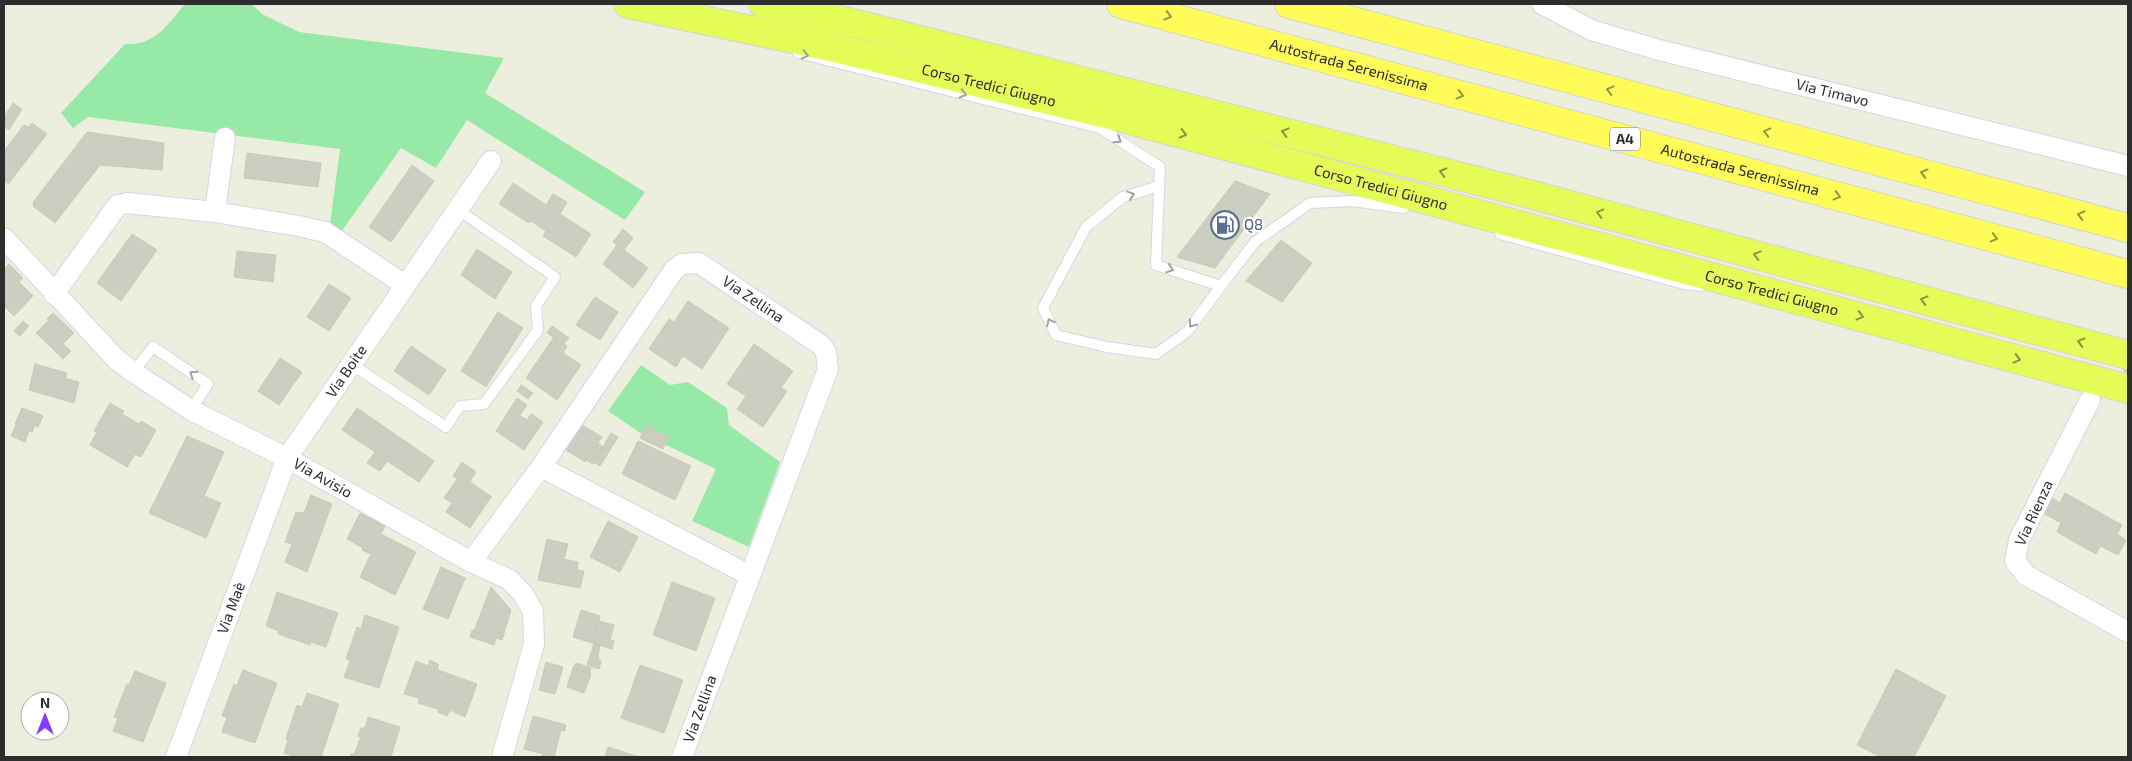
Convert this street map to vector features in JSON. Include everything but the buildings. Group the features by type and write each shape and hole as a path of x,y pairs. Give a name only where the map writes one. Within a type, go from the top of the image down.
{"highway":[{"name":"Corso Tredici Giugno","path":"628,4 831,46 1126,119 2128,389"},
{"name":"Corso Tredici Giugno","path":"762,4 853,22 1509,188 2128,355"},
{"name":"Autostrada Serenissima","path":"1121,4 2128,274"},
{"path":"1289,4 2128,228"}],"street":[{"name":"Via Timavo","path":"1542,4 1591,30 1658,50 2128,166"},
{"path":"215,212 224,138"},
{"name":"Via Boite","path":"287,458 491,161"},
{"path":"54,294 118,206 137,203 215,212 325,232 405,285"},
{"name":"Via Avisio","path":"4,238 116,360 133,372 191,410 287,458 472,562 510,580 524,594 534,610 534,644 502,757"},
{"name":"Via Zellina","path":"472,562 541,467 674,270 682,264 699,263 820,345 826,352 828,369 682,757"},
{"name":"Via Rienza","path":"2090,400 2019,540 2015,561 2026,575 2128,632"},
{"name":"Via Maè","path":"176,757 287,458"},
{"path":"541,467 749,575"}],"lane":[{"path":"693,16 773,46"},
{"path":"792,52 1100,128 1160,167 1156,265 1222,286"},
{"path":"1159,186 1123,198 1086,227 1043,308 1056,335 1107,347 1156,354 1186,332 1256,242 1310,203 1352,201 1394,205 1412,210"},
{"path":"351,364 446,427 460,406 484,404 538,330 536,306 555,277 457,209"},
{"path":"1487,230 1684,284 1796,299"},
{"path":"133,372 153,346 208,384 191,410"}],"green space":[{"path":"185,4 252,4 262,14 299,32 504,58 485,93 645,192 625,220 467,120 436,168 401,148 341,232 330,224 340,149 88,117 73,128 61,113 125,44 144,42 160,33"},
{"path":"641,365 670,385 688,382 727,408 729,425 780,462 749,547 692,521 716,469 639,432 608,411"}],"tunnel":[{"path":"2101,390 2128,368"}],"place":[{"name":"Q8","path":"1225,225"}]}
